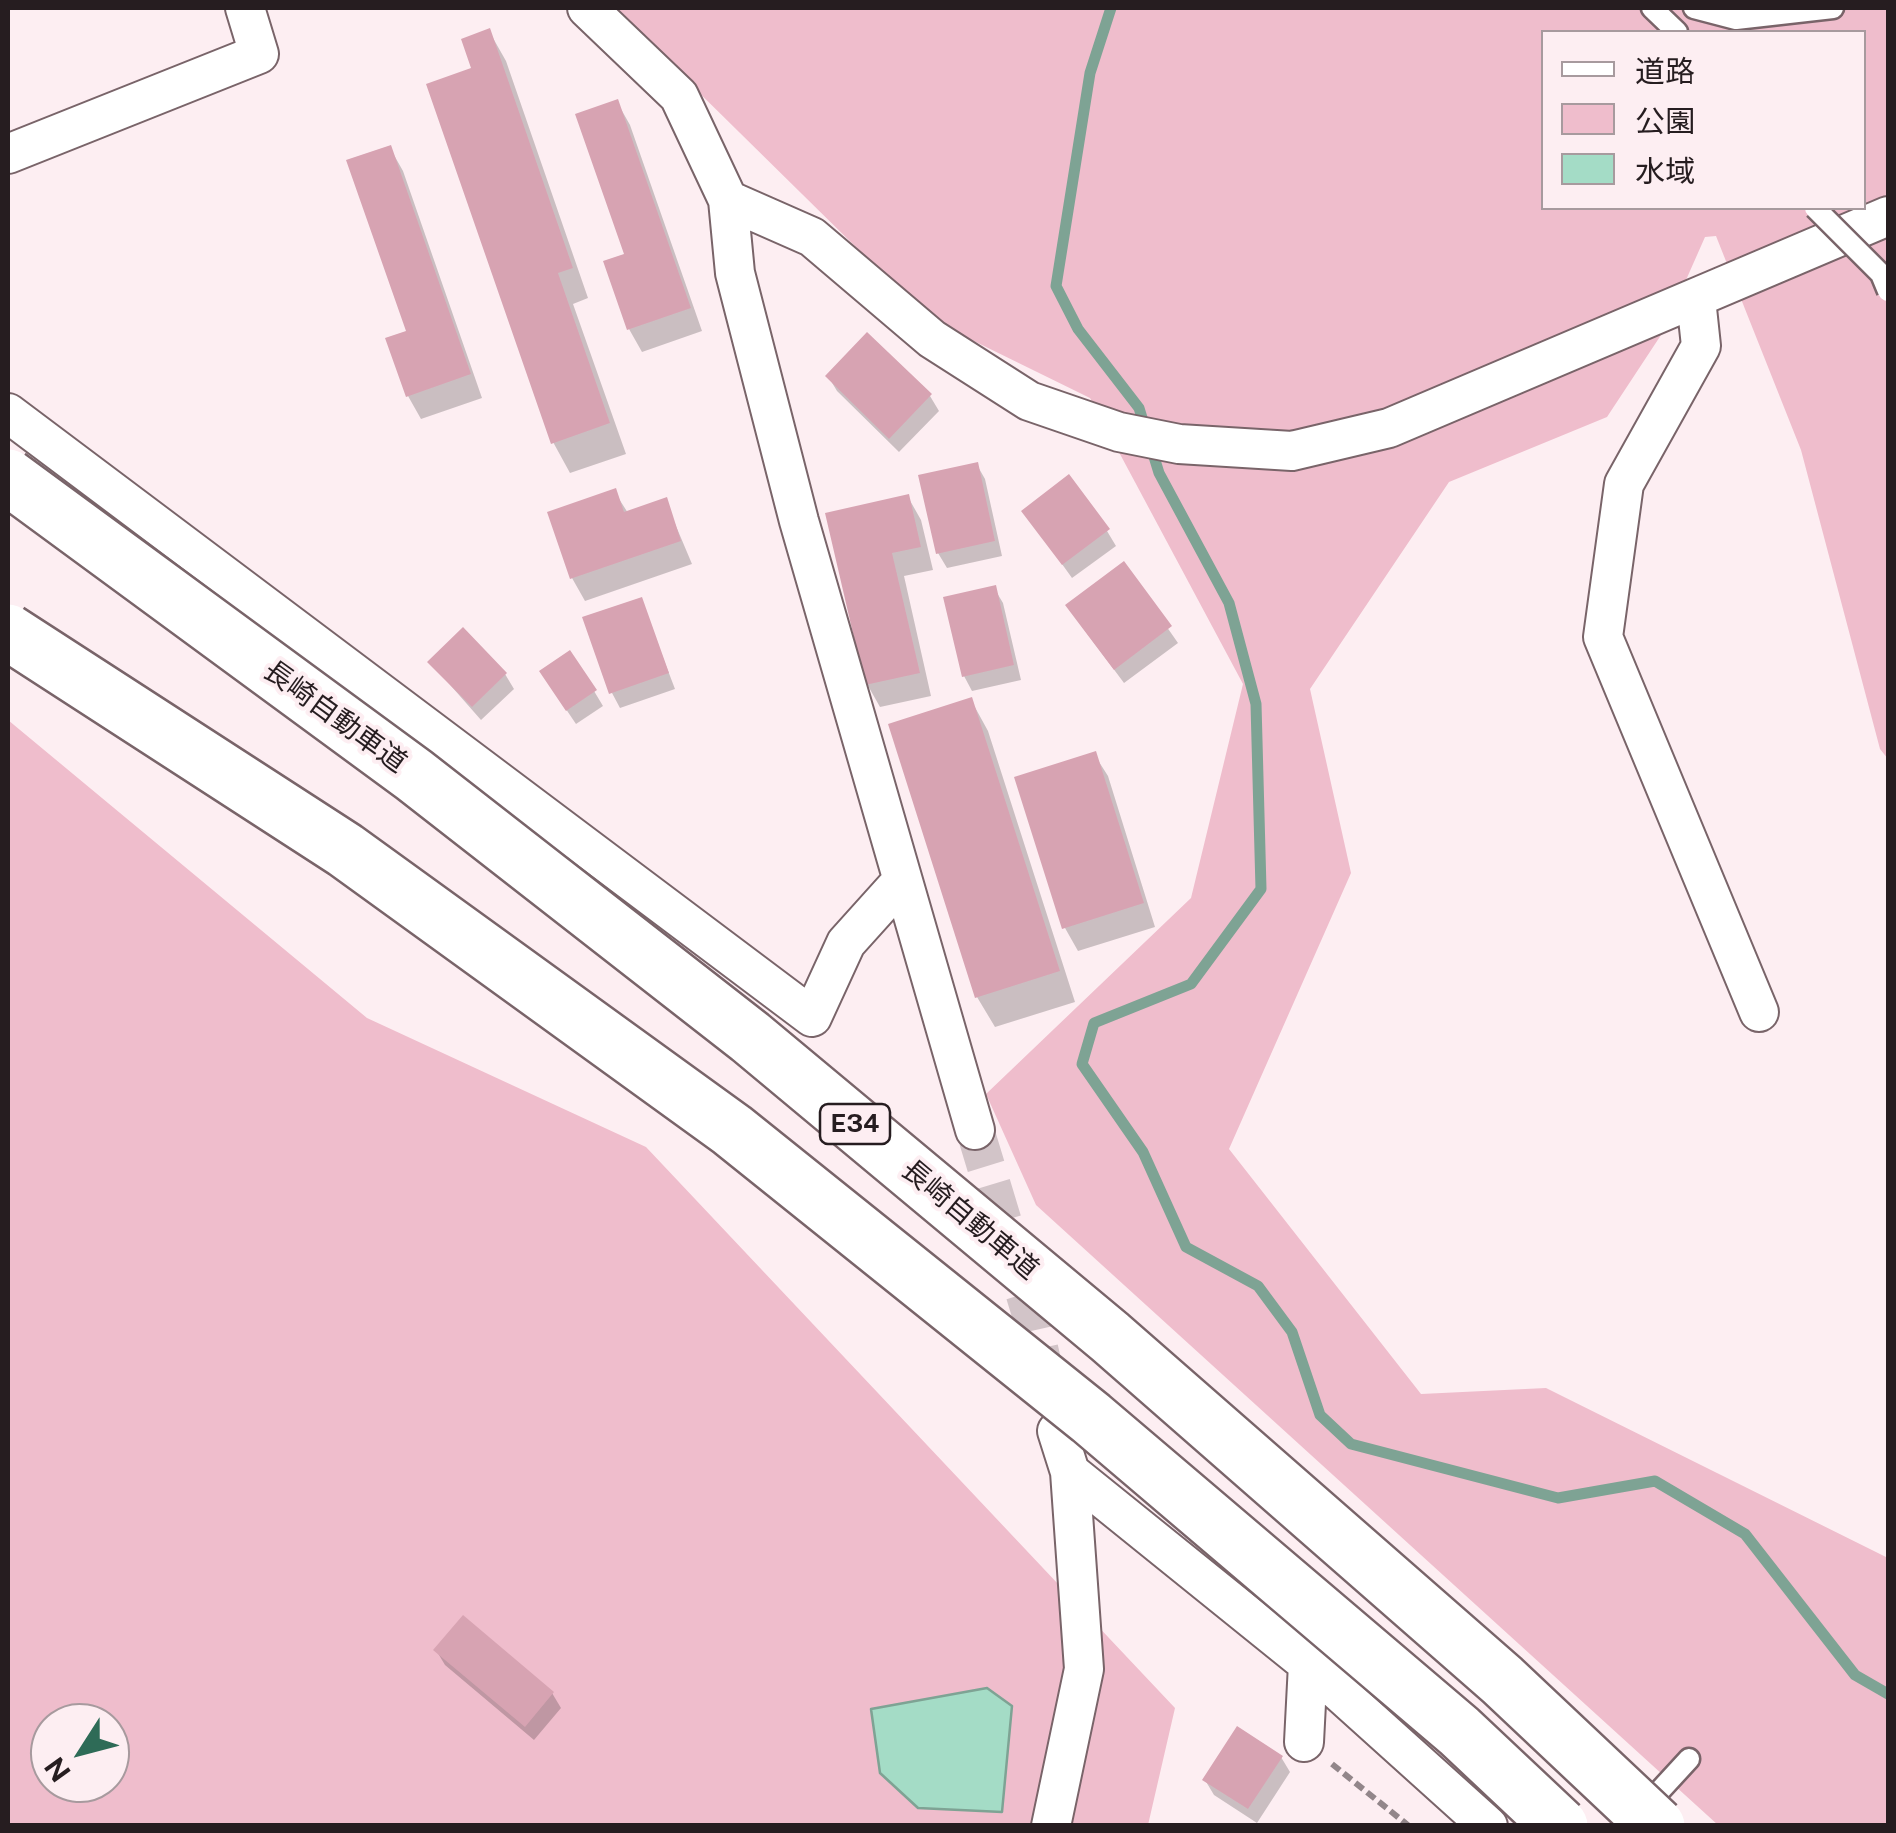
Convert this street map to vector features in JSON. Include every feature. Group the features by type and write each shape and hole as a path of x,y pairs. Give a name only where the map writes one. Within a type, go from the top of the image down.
{"highway":[{"name":"長崎自動車道","path":"8,477 414,775 750,1037 1125,1350 1502,1680 1657,1826"},
{"path":"8,632 345,850 732,1130 1091,1418 1459,1731 1560,1826"}],"street":[{"path":"8,154 259,54 245,8"},
{"path":"587,8 679,96 728,200 735,273 900,883 975,1130"},
{"path":"728,200 812,237 932,339 1029,401 1119,432 1179,444 1292,451 1388,428 1888,216"},
{"path":"1696,299 1701,346 1624,484 1603,637 1759,1012"},
{"path":"8,413 812,1016 846,944 900,883"},
{"path":"1052,1826 1084,1668 1070,1472 1057,1431"},
{"path":"1070,1472 1308,1664 1488,1826"},
{"path":"1304,1742 1308,1664"}],"lane":[{"path":"1652,8 1675,30"},
{"path":"1694,8 1736,19 1833,8"},
{"path":"1816,210 1881,274 1888,291"},
{"path":"1629,1826 1689,1759"}],"path":[{"path":"1304,1742 1409,1826"}],"green space":[{"path":"613,8 1888,8 1888,759 1880,749 1801,450 1716,236 1705,237 1663,332 1607,417 1449,482 1310,689 1351,873 1229,1149 1421,1394 1546,1388 1888,1558 1888,1825 1718,1825 1036,1205 986,1094 1191,898 1243,684 1090,398 929,319"},
{"path":"8,720 367,1018 646,1147 1175,1708 1148,1825 8,1825"}],"water":[{"path":"987,1688 1012,1706 1002,1812 918,1808 880,1773 871,1709"}],"building":[{"path":"490,28 573,268 558,273 610,423 551,444 426,84 471,68 461,39"},
{"path":"618,99 691,308 627,330 603,261 624,254 575,114"},
{"path":"391,145 471,374 406,397 385,338 406,331 346,160"},
{"path":"867,332 932,394 889,439 825,376"},
{"path":"978,462 995,541 936,554 918,475"},
{"path":"1069,474 1110,529 1062,565 1021,511"},
{"path":"616,488 624,512 667,497 681,541 570,579 547,512"},
{"path":"909,494 921,547 892,553 920,673 865,685 825,513"},
{"path":"1124,561 1172,626 1114,670 1065,605"},
{"path":"996,585 1014,665 962,677 943,597"},
{"path":"642,597 669,673 609,694 582,617"},
{"path":"463,627 507,673 472,707 427,662"},
{"path":"570,650 597,690 566,711 539,671"},
{"path":"972,697 1060,971 975,998 888,724"},
{"path":"1096,751 1144,903 1062,929 1014,777"},
{"path":"463,1615 554,1692 525,1727 433,1650"},
{"path":"1237,1726 1283,1756 1248,1809 1202,1780"}],"waterway":[{"path":"1111,8 1090,73 1056,286 1078,329 1139,408 1159,473 1229,603 1256,704 1261,889 1191,984 1094,1023 1082,1064 1143,1152 1186,1247 1258,1286 1292,1332 1320,1415 1351,1444 1558,1498 1655,1481 1745,1534 1855,1675 1888,1694"}],"tunnel":[{"path":"975,1130 1033,1321 1048,1388"}]}
